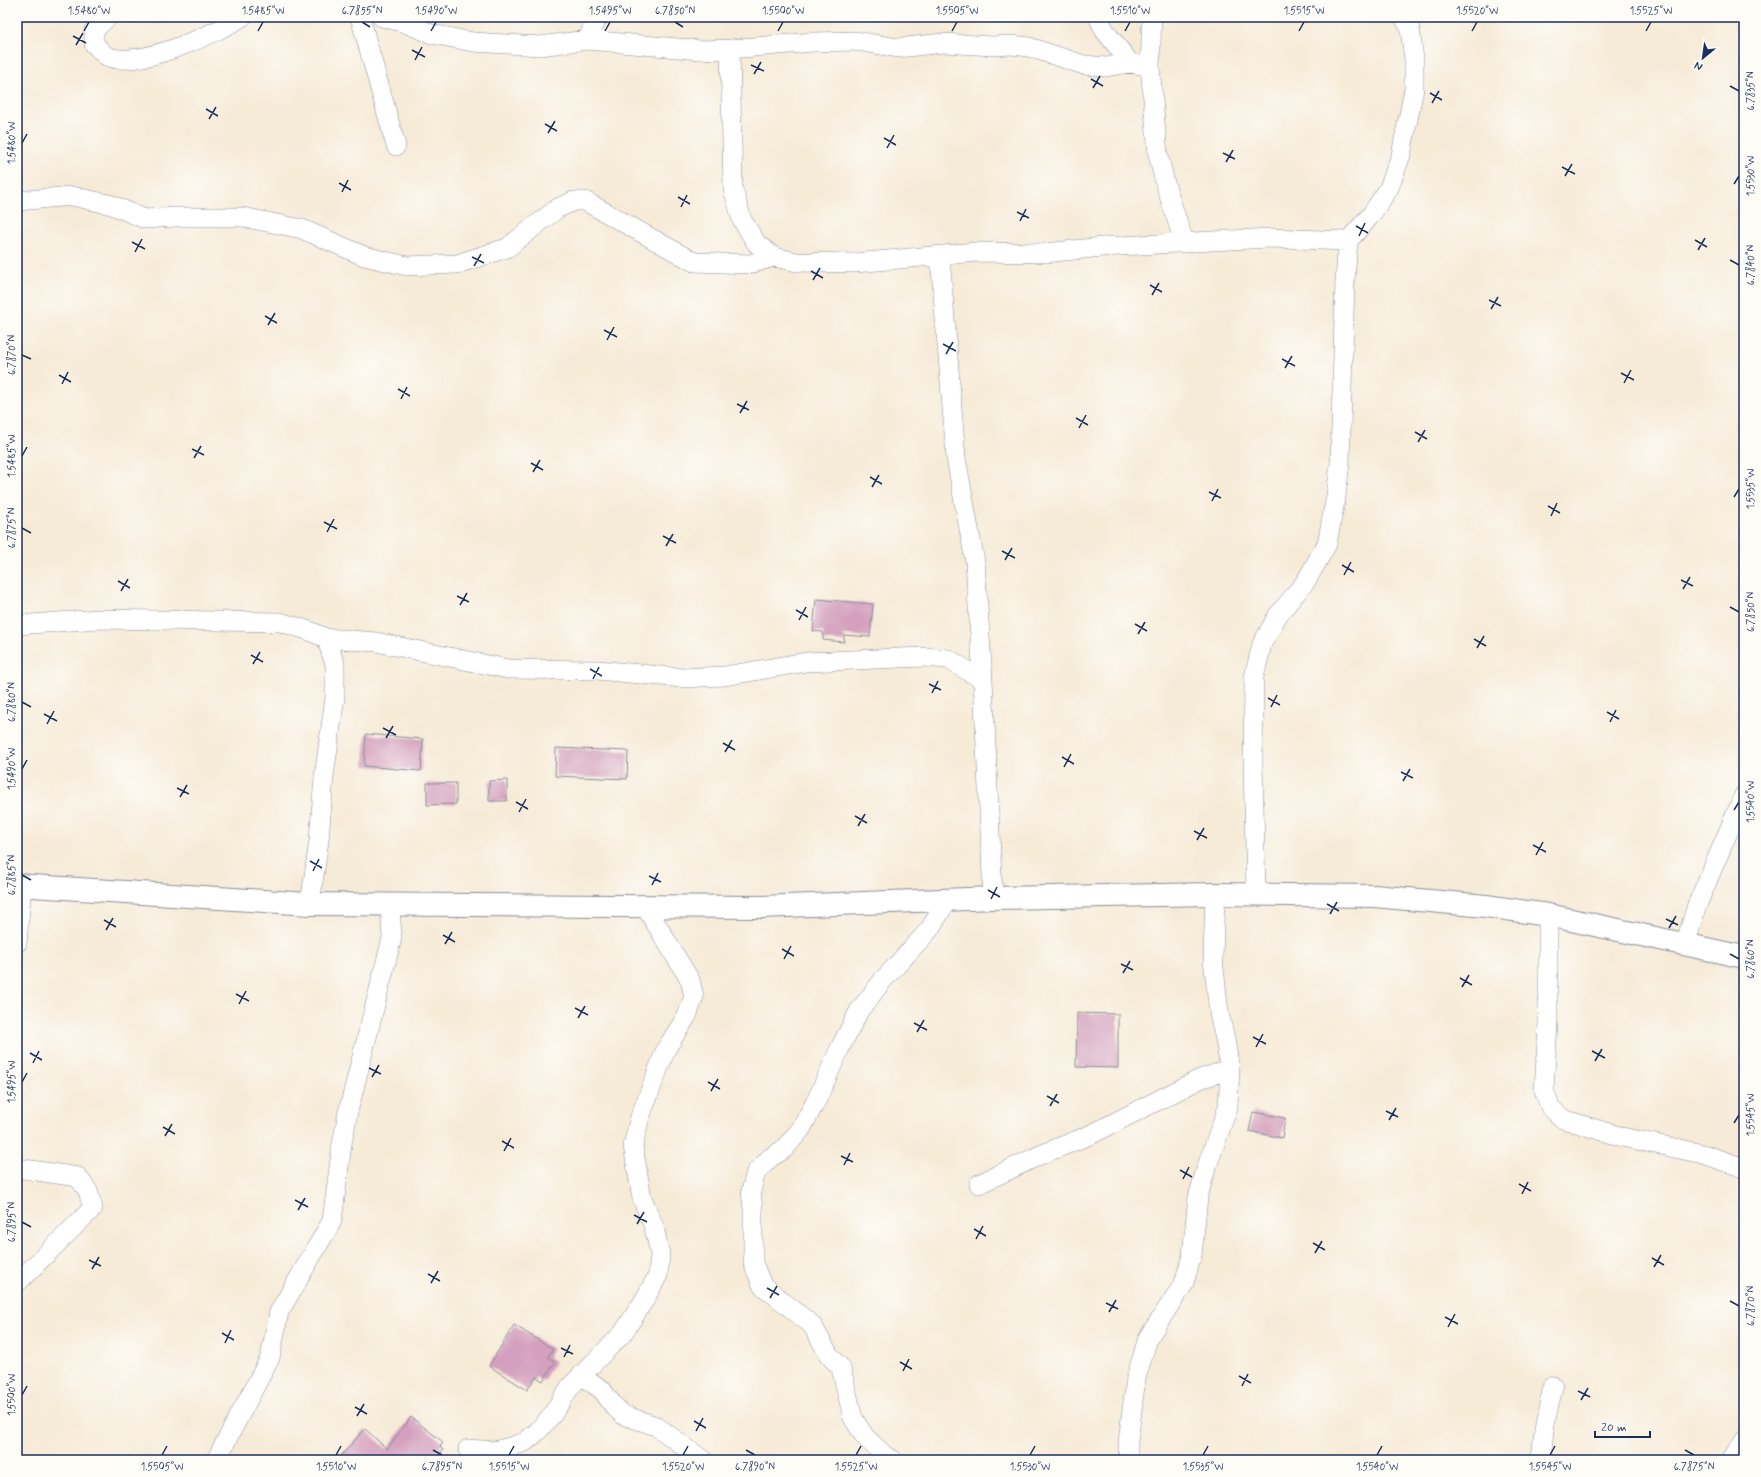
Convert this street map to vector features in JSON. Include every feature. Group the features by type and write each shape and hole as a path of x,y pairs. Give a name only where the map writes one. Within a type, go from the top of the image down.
{"street":[{"path":"108,17 94,30 94,44 106,55 121,59 143,57 184,46 242,17"},
{"path":"360,17 396,146"},
{"path":"382,17 402,22 432,34 473,42 540,46 586,40 676,48 730,49 814,42 856,41 898,48 943,44 992,46 1011,45 1029,47 1084,65 1106,67 1130,63 1150,67"},
{"path":"586,40 598,17"},
{"path":"1098,17 1105,31 1130,63"},
{"path":"1152,17 1150,67 1158,154 1165,183 1184,242"},
{"path":"1256,893 1253,763 1254,677 1262,644 1278,615 1306,581 1326,544 1336,496 1340,463 1345,280 1348,241 1371,215 1389,188 1401,155 1414,89 1414,58 1410,29 1404,17"},
{"path":"730,49 733,189 742,220 757,244 774,257 797,262 855,263 976,252 1045,253 1102,247 1271,238 1348,241"},
{"path":"17,202 72,196 112,205 145,219 176,217 242,217 302,229 364,256 407,266 457,264 507,248 558,208 574,201 585,201 694,262 750,264 774,257"},
{"path":"940,256 956,458 975,562 983,680 993,898"},
{"path":"17,625 99,619 242,620 280,622 307,630 326,638 376,642 508,669 598,670 682,678 725,676 806,662 922,657 948,659 983,680"},
{"path":"310,904 320,840 324,777 335,697 335,664 326,638"},
{"path":"1685,945 1697,905 1744,795"},
{"path":"17,943 20,885 310,904 760,907 947,901 993,898 1256,893 1374,896 1486,906 1548,915 1744,957"},
{"path":"1128,1460 1128,1442 1136,1378 1148,1338 1184,1283 1192,1254 1198,1197 1206,1169 1228,1107 1230,1069 1219,1013 1213,959 1215,894"},
{"path":"892,1460 865,1438 857,1425 853,1418 841,1368 829,1355 812,1325 762,1285 753,1263 753,1209 751,1191 756,1172 770,1158 784,1149 801,1129 817,1099 840,1048 860,1011 884,980 929,930 947,901"},
{"path":"216,1460 270,1358 280,1312 332,1221 342,1144 348,1112 392,938 390,904"},
{"path":"468,1449 494,1451 525,1442 537,1432 552,1415 570,1386 623,1333 645,1299 658,1275 660,1254 654,1227 642,1198 633,1146 640,1117 666,1049 687,1016 694,996 690,980 644,906"},
{"path":"1548,915 1548,1023 1544,1090 1550,1107 1563,1119 1622,1137 1703,1154 1744,1168"},
{"path":"979,1184 1038,1156 1092,1134 1200,1078 1230,1069"},
{"path":"17,1168 78,1177 88,1191 93,1208 17,1283"},
{"path":"597,1360 602,1390"},
{"path":"581,1375 602,1390 613,1405 623,1415 656,1426 703,1460"},
{"path":"1541,1460 1544,1429 1554,1386"},
{"path":"1732,1460 1744,1440"}],"building":[{"path":"816,599 873,604 870,637 844,635 844,642 823,640 823,632 813,631"},
{"path":"366,734 423,739 421,771 364,766"},
{"path":"556,748 628,751 627,779 555,776"},
{"path":"507,780 507,801 489,801 489,781"},
{"path":"427,783 456,783 456,804 427,805"},
{"path":"1077,1013 1118,1014 1118,1068 1076,1067"},
{"path":"1253,1112 1285,1118 1282,1138 1249,1131"},
{"path":"514,1325 553,1349 548,1357 555,1362 543,1381 536,1377 527,1390 489,1366"},
{"path":"411,1417 443,1442 440,1447 443,1450 436,1460 337,1460 365,1429 387,1449"}]}
